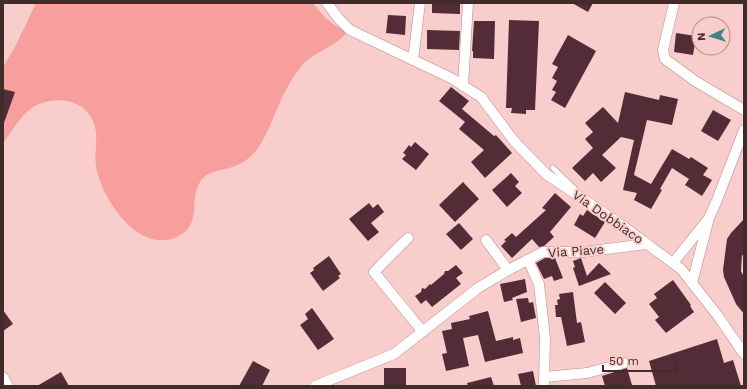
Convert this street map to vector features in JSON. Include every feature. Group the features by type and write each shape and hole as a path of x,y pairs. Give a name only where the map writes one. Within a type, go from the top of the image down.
{"street":[{"name":"Via Dobbiaco","path":"327,3 339,19 350,30 451,78 481,97 514,141 546,174 620,224 681,269 718,316 744,354"},
{"path":"413,60 420,3"},
{"path":"463,86 468,3"},
{"path":"674,3 663,50 664,59 695,81 744,110"},
{"path":"692,283 709,218 744,130"},
{"path":"673,264 709,218"},
{"path":"408,238 374,272 423,332"},
{"path":"486,240 508,270"},
{"name":"Via Piave","path":"315,386 394,354 478,288 508,270 543,252 583,252 647,244"},
{"path":"528,260 539,284 545,338 544,382 624,363"},
{"path":"3,377 8,386"}],"lane":[{"path":"553,168 566,179 586,201"}],"shaded area":[{"path":"36,3 313,3 328,20 347,32 342,38 310,58 300,68 292,79 279,103 264,138 254,153 245,161 237,165 215,171 204,177 198,185 194,212 189,228 182,234 171,239 157,240 144,236 132,228 112,205 99,178 96,166 96,134 94,124 90,115 83,108 75,103 56,100 37,105 22,117 3,143 3,67 15,47"}],"building":[{"path":"432,3 460,3 460,14 432,13"},
{"path":"572,3 593,3 588,12"},
{"path":"388,15 406,16 405,35 386,33"},
{"path":"509,20 539,21 535,110 526,110 526,114 511,113 512,108 506,108"},
{"path":"474,21 495,21 494,59 473,58"},
{"path":"427,30 460,31 459,50 427,49"},
{"path":"676,33 691,35 691,55 674,52"},
{"path":"568,35 596,51 565,108 551,100 556,92 552,90 557,81 552,78 558,67 552,64"},
{"path":"451,87 469,101 462,109 494,136 496,135 512,153 485,178 471,162 484,150 459,129 465,122 439,101"},
{"path":"3,89 15,92 4,123 3,123"},
{"path":"625,92 659,100 660,95 678,99 672,125 647,120 634,175 651,184 672,149 689,159 691,157 708,168 703,175 712,180 702,196 685,185 689,179 672,168 651,209 634,200 637,193 623,190 634,140 621,137 602,155 616,168 601,182 593,173 585,181 572,168 593,148 585,139 593,132 585,123 603,107 618,123"},
{"path":"713,110 731,120 718,141 701,131"},
{"path":"415,142 429,154 416,170 402,159 406,155 403,153 409,145 411,147"},
{"path":"511,173 519,182 515,186 522,193 507,207 492,190"},
{"path":"463,182 479,199 455,222 439,205"},
{"path":"555,193 571,207 550,232 554,237 544,246 539,247 532,239 512,258 501,246 506,241 504,240 512,233 516,237 546,210 542,208"},
{"path":"369,203 373,208 378,204 384,212 371,223 379,232 368,241 349,219"},
{"path":"587,210 605,222 595,238 574,225 580,214 583,216"},
{"path":"744,219 744,256 742,255 741,271 744,277 744,314 736,304 724,277 723,270 727,239"},
{"path":"459,223 473,239 461,250 446,234"},
{"path":"329,256 341,274 338,276 340,278 323,291 310,273 314,270 313,268"},
{"path":"545,258 555,258 563,278 554,281 552,276 544,279 536,263"},
{"path":"581,258 587,276 599,263 611,274 579,286 573,268 575,267 573,261"},
{"path":"456,265 463,273 456,278 461,284 432,307 426,300 421,304 415,296 421,292 422,288 425,289 430,284 431,285 444,274 445,271 448,271"},
{"path":"525,279 527,292 512,298 513,300 504,302 500,284"},
{"path":"673,280 691,305 690,306 694,312 666,333 655,320 659,317 649,304 657,298 654,294"},
{"path":"605,282 626,303 615,314 594,293"},
{"path":"573,292 577,323 581,322 585,342 567,346 561,317 556,317 555,305 558,305 557,300 560,299 559,294"},
{"path":"528,298 529,303 533,302 536,318 521,322 516,299"},
{"path":"312,308 334,339 318,350 300,325 308,319 305,314"},
{"path":"3,310 13,324 3,331"},
{"path":"488,311 496,341 513,337 513,340 520,338 523,353 485,362 478,335 463,338 469,366 446,371 442,354 447,353 442,331 452,329 451,323 470,319 469,316"},
{"path":"717,339 724,363 733,360 741,386 656,386 649,361"},
{"path":"253,361 270,370 262,386 239,386"},
{"path":"384,368 406,368 406,386 384,386"},
{"path":"627,368 632,385 605,386 602,376"},
{"path":"533,371 536,386 521,386 518,374"},
{"path":"61,372 69,386 37,386"},
{"path":"491,377 494,386 468,386 467,383"}]}
